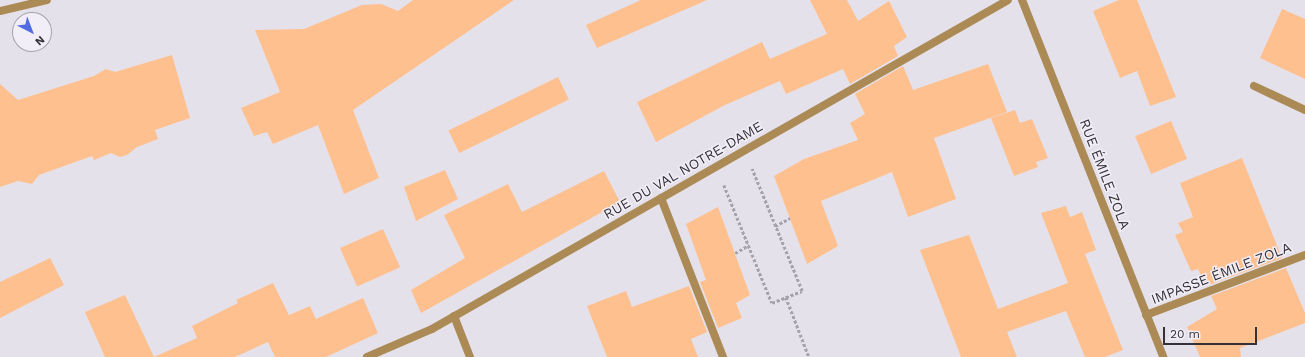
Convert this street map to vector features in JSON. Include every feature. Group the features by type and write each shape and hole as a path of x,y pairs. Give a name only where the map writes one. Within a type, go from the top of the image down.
{"street":[{"path":"0,11 47,0"},
{"name":"RUE DU VAL NOTRE-DAME","path":"368,357 432,329 1008,0"},
{"name":"RUE ÉMILE ZOLA","path":"1022,0 1163,357"},
{"path":"1254,86 1305,110"},
{"path":"661,198 723,357"},
{"name":"IMPASSE ÉMILE ZOLA","path":"1146,315 1305,255"},
{"path":"454,316 470,357"}],"path":[{"path":"716,166 772,303 802,291 745,150"},
{"path":"775,226 790,218"},
{"path":"735,253 748,245"},
{"path":"786,297 809,357"}],"building":[{"path":"413,0 514,0 353,110 379,178 344,194 318,125 273,144 267,132 254,136 241,108 280,92 255,30 304,29 362,5 381,4 398,11"},
{"path":"641,0 707,0 597,48 586,25"},
{"path":"810,0 847,0 858,21 889,1 907,37 894,46 898,56 850,84 843,69 786,94 780,81 725,105 656,142 637,102 762,42 770,59 827,34"},
{"path":"1119,0 1137,0 1176,97 1150,106 1137,71 1120,78 1093,11"},
{"path":"1282,9 1305,19 1305,79 1260,58"},
{"path":"172,55 190,118 155,130 158,139 137,147 127,155 120,157 111,153 94,160 92,156 39,175 32,184 18,181 0,187 0,84 18,100 94,76 106,69 115,72"},
{"path":"988,64 1007,112 934,138 956,199 908,217 892,172 821,201 838,246 807,264 774,176 804,159 858,140 850,123 865,114 855,94 903,66 913,90"},
{"path":"558,77 569,99 459,153 448,130"},
{"path":"1015,110 1020,123 1032,119 1048,158 1036,162 1038,167 1014,176 991,118"},
{"path":"1171,121 1187,159 1151,174 1135,136"},
{"path":"1242,158 1282,258 1206,286 1198,269 1191,271 1175,235 1183,232 1178,223 1193,217 1180,183"},
{"path":"445,170 458,199 416,221 404,187"},
{"path":"604,171 620,202 421,313 411,290 465,258 444,215 508,184 522,212"},
{"path":"1066,206 1070,217 1082,212 1096,250 1085,254 1123,350 1105,357 1085,357 1066,311 1007,332 1017,357 961,357 920,250 969,235 998,309 1068,283 1041,213"},
{"path":"718,207 750,295 736,303 742,318 718,328 700,282 706,280 686,224"},
{"path":"383,229 400,267 357,286 340,248"},
{"path":"50,258 64,285 0,318 0,282"},
{"path":"1286,268 1305,313 1305,323 1240,348 1241,357 1200,357 1187,327 1217,309 1211,296"},
{"path":"273,283 289,315 310,306 316,319 363,298 378,333 326,357 275,357 268,342 235,357 154,357 197,338 192,326 238,303 236,300"},
{"path":"689,286 707,332 691,339 698,357 607,357 587,306 626,291 632,307"},
{"path":"125,295 154,357 105,357 85,312"}]}
